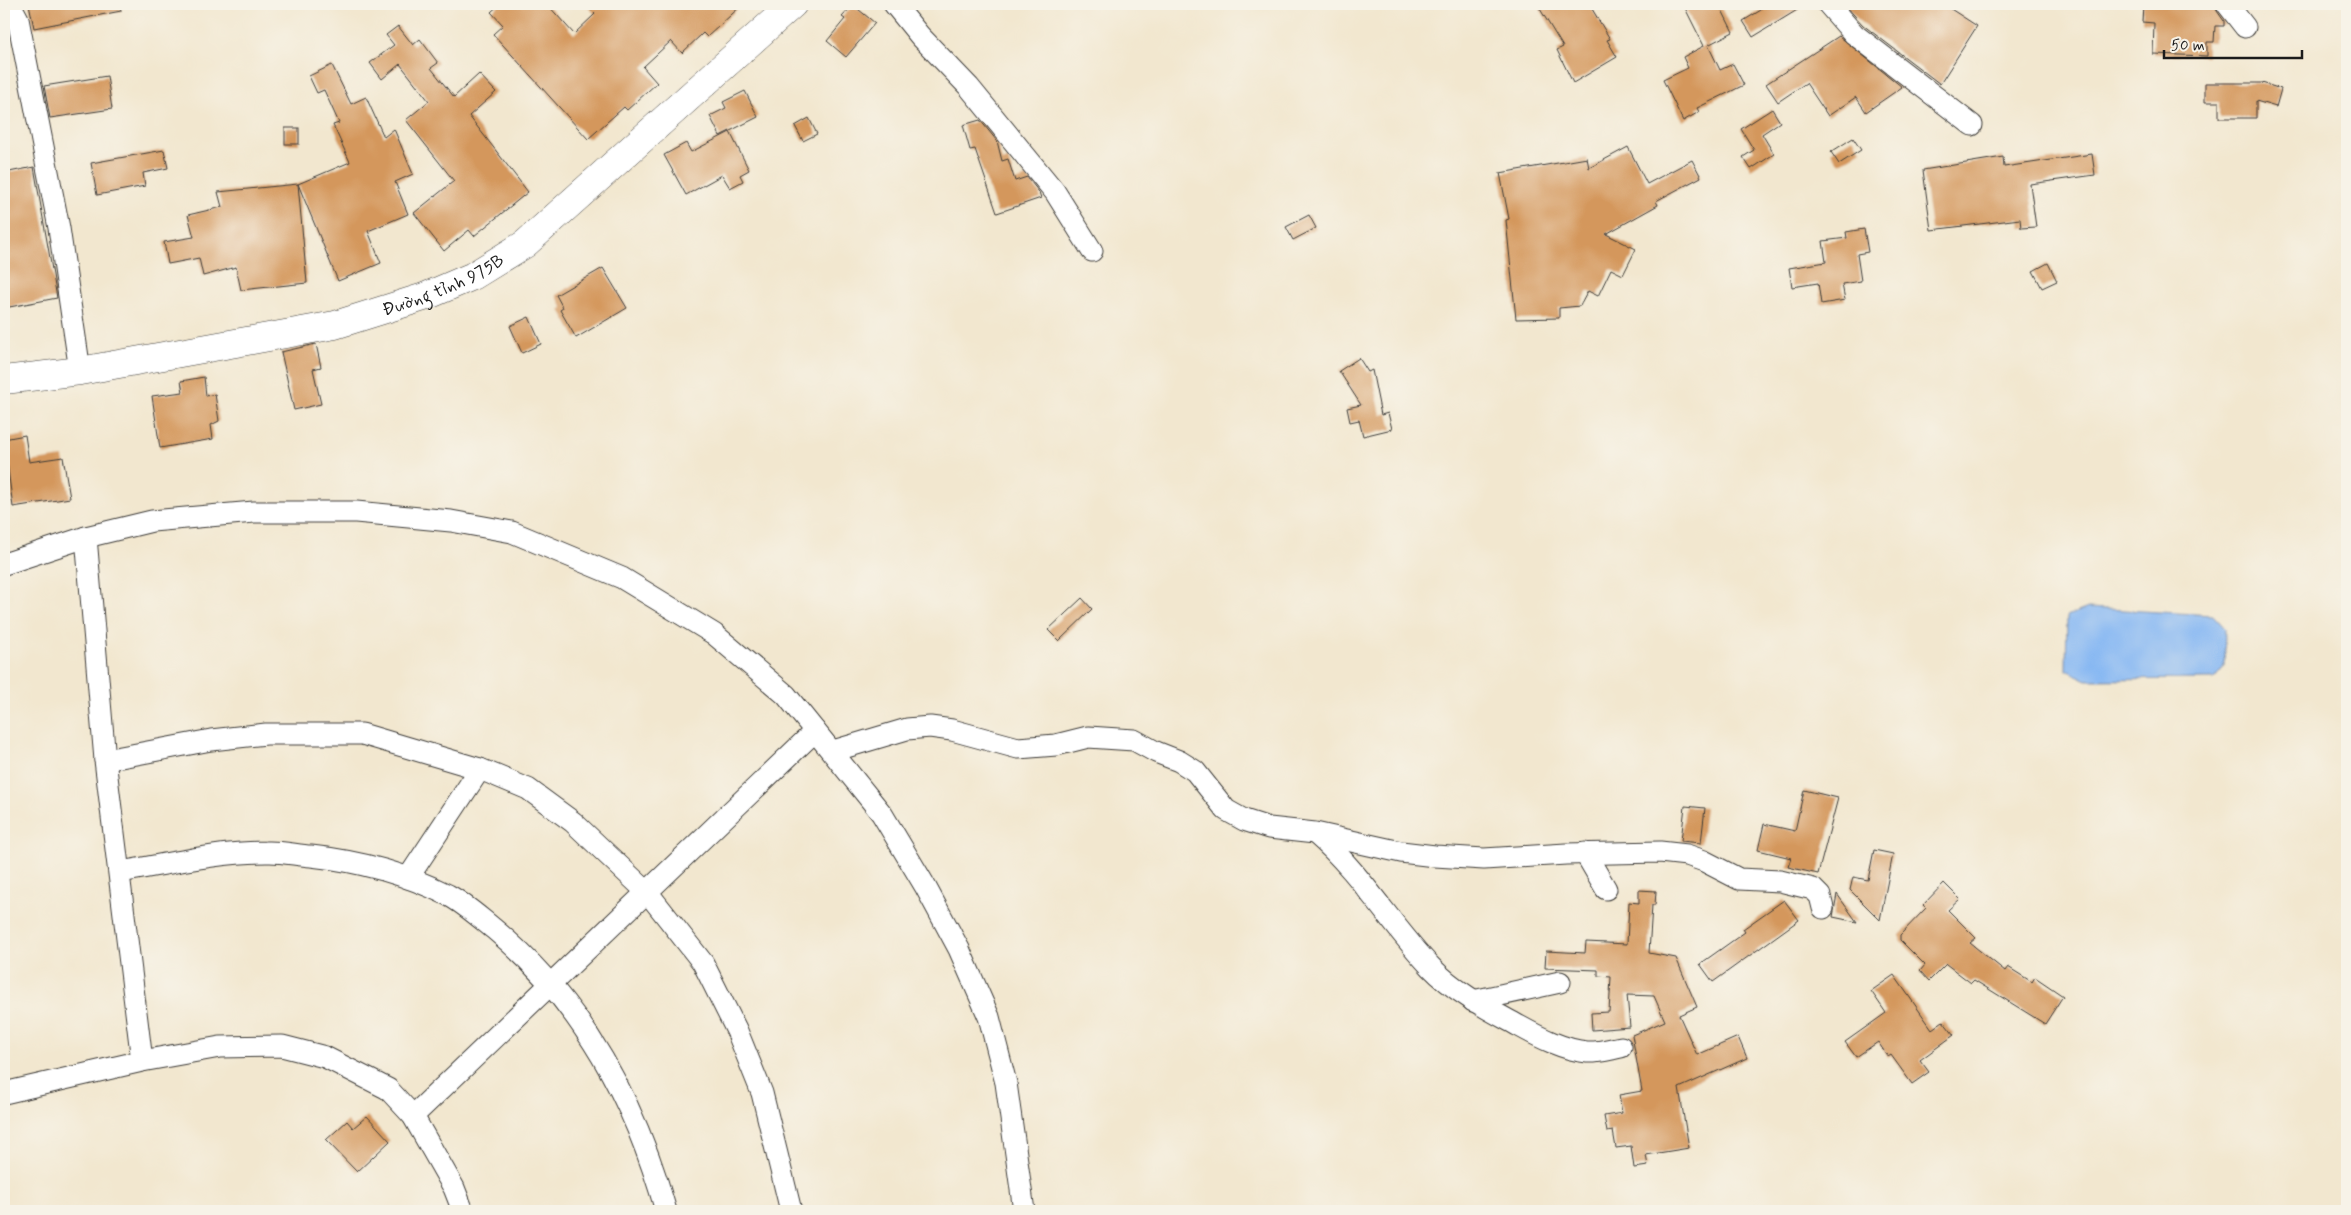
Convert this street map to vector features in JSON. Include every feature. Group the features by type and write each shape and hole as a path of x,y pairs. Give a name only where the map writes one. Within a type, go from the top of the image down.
{"main road":[{"name":"Đường tỉnh 975B","path":"4,380 80,371 335,325 424,298 473,276 525,244 793,4"}],"street":[{"path":"10,4 18,19 59,228 80,371"},
{"path":"894,4 920,36 969,87 1055,192 1092,251"},
{"path":"1828,4 1854,34 1972,125"},
{"path":"2227,4 2245,27"},
{"path":"4,564 86,537 152,521 254,512 356,512 452,521 512,532 622,578 714,634 786,695 833,751 882,814 925,886 959,949 989,1017 1006,1083 1024,1211"},
{"path":"86,537 105,760 142,1062"},
{"path":"833,751 907,729 930,727 952,730 1018,748 1056,745 1088,737 1134,740 1156,752 1179,760 1195,771 1226,810 1244,820 1269,828 1315,832 1402,852 1435,856 1484,859 1585,853 1660,852 1687,855 1704,861 1739,879 1780,881 1812,889 1820,896 1823,908"},
{"path":"413,1116 648,894 816,731"},
{"path":"105,760 211,740 266,734 362,734 480,769 528,789 573,822 648,894 703,963 737,1031 762,1093 791,1211"},
{"path":"408,878 480,769"},
{"path":"1315,832 1354,871 1431,967 1473,1001 1529,1031 1564,1046 1587,1052 1621,1047"},
{"path":"120,872 197,859 267,852 342,859 408,878 450,896 519,950 551,984 603,1055 635,1119 666,1211"},
{"path":"1585,853 1606,889"},
{"path":"1473,1001 1560,982"},
{"path":"4,1093 142,1062 220,1047 282,1046 325,1057 388,1089 413,1116 454,1188 463,1211"}],"water":[{"path":"2088,608 2213,615 2225,628 2224,667 2214,679 2087,680 2066,670 2067,616"}],"building":[{"path":"29,4 120,4 121,11 34,28"},
{"path":"500,4 547,4 574,34 595,14 585,4 743,4 707,37 703,33 682,53 671,41 643,67 657,83 627,110 624,107 588,139 493,34 503,25 491,12"},
{"path":"1537,4 1589,4 1610,39 1607,40 1617,57 1573,83 1557,50 1563,47"},
{"path":"1683,4 1719,4 1733,32 1708,45 1720,70 1733,64 1744,85 1697,108 1699,112 1683,121 1663,80 1688,68 1683,57 1704,46"},
{"path":"1757,4 1807,4 1753,37 1743,21 1761,10"},
{"path":"1844,4 1943,4 1977,26 1940,84 1863,25"},
{"path":"2143,4 2215,4 2217,11 2224,21 2224,26 2215,26 2214,42 2207,42 2207,56 2153,54 2154,23 2142,22"},
{"path":"853,5 875,23 846,57 827,41 845,19 842,17"},
{"path":"398,26 413,45 420,39 438,63 431,68 454,97 479,74 496,92 469,116 528,192 474,236 469,230 444,251 414,213 454,181 406,120 429,101 400,64 382,79 370,63 394,45 386,35"},
{"path":"1839,36 1902,87 1866,112 1856,97 1828,116 1806,83 1778,102 1766,84"},
{"path":"332,65 351,104 366,97 384,137 394,129 413,174 395,182 408,214 368,231 381,263 338,281 298,184 350,162 333,125 339,123 324,90 317,93 309,76"},
{"path":"107,76 112,109 50,118 44,86"},
{"path":"2205,83 2262,83 2281,89 2276,107 2256,101 2256,118 2219,118 2219,102 2205,102"},
{"path":"745,91 758,117 720,136 710,116 726,108 723,102"},
{"path":"1772,109 1780,122 1762,134 1774,154 1751,169 1743,157 1754,150 1741,129"},
{"path":"809,118 817,134 803,141 795,126"},
{"path":"980,120 997,141 1002,161 1008,159 1015,181 1027,177 1039,192 1041,198 997,213 975,149 970,150 963,125"},
{"path":"285,128 299,128 299,144 285,144"},
{"path":"730,132 749,170 740,175 743,181 730,188 722,175 686,195 664,155 686,143 691,152"},
{"path":"1853,138 1861,150 1839,164 1831,152"},
{"path":"1628,147 1647,184 1692,160 1701,177 1656,201 1658,205 1606,234 1636,249 1623,275 1611,269 1598,296 1588,291 1580,306 1559,308 1559,318 1516,319 1506,220 1509,219 1500,173 1587,158 1589,168"},
{"path":"164,150 168,168 143,173 145,186 97,195 91,163"},
{"path":"2092,154 2095,175 2030,184 2036,227 2021,228 2020,219 1931,230 1923,170 2003,157 2004,167"},
{"path":"34,167 57,298 4,308 4,173"},
{"path":"298,184 307,283 241,290 236,267 203,276 199,258 168,264 164,242 194,237 188,215 222,207 218,192"},
{"path":"1309,215 1316,228 1293,240 1286,227"},
{"path":"1864,229 1868,252 1857,254 1861,281 1842,284 1845,300 1821,304 1818,283 1792,287 1789,268 1826,262 1823,241 1847,238 1846,232"},
{"path":"2048,263 2057,281 2042,288 2033,271"},
{"path":"603,268 627,308 576,338 560,310 563,308 556,295"},
{"path":"529,317 541,344 522,353 510,326"},
{"path":"316,344 321,367 313,369 321,404 294,410 281,352"},
{"path":"1359,358 1368,372 1372,370 1381,415 1388,413 1392,429 1363,436 1359,420 1350,422 1347,408 1361,405 1339,371"},
{"path":"204,377 206,396 215,394 219,421 211,425 213,439 160,448 152,396 183,392 181,381"},
{"path":"25,435 29,462 63,457 70,498 13,507 4,439"},
{"path":"1082,598 1092,609 1059,641 1048,630"},
{"path":"1804,790 1838,798 1818,874 1788,867 1791,858 1758,850 1764,824 1795,831"},
{"path":"1685,806 1705,808 1701,843 1681,841"},
{"path":"1874,850 1893,854 1880,920 1850,890 1853,877 1868,880"},
{"path":"1944,883 1960,899 1948,910 1976,938 1970,943 2005,971 2008,967 2032,982 2035,977 2063,996 2045,1024 1974,980 1971,983 1946,964 1929,981 1920,971 1925,965 1900,940 1900,935 1926,908 1923,905"},
{"path":"1639,890 1656,891 1655,905 1652,905 1649,953 1676,958 1697,1007 1679,1015 1697,1055 1738,1037 1747,1058 1679,1088 1689,1148 1646,1155 1648,1166 1634,1168 1631,1146 1616,1148 1613,1131 1607,1132 1604,1116 1622,1113 1619,1095 1642,1091 1632,1035 1665,1021 1654,996 1627,995 1630,1027 1592,1030 1591,1013 1609,1012 1611,977 1598,976 1598,970 1545,968 1546,951 1585,953 1586,942 1627,944 1629,902 1639,903"},
{"path":"1837,894 1857,922 1833,917"},
{"path":"1784,900 1799,920 1713,982 1700,964 1745,932 1743,929"},
{"path":"1894,975 1932,1029 1943,1021 1954,1035 1920,1060 1929,1072 1912,1084 1891,1055 1888,1057 1878,1042 1856,1057 1845,1042 1886,1013 1871,991"},
{"path":"367,1116 390,1141 357,1172 326,1140 347,1121 353,1128"}]}
